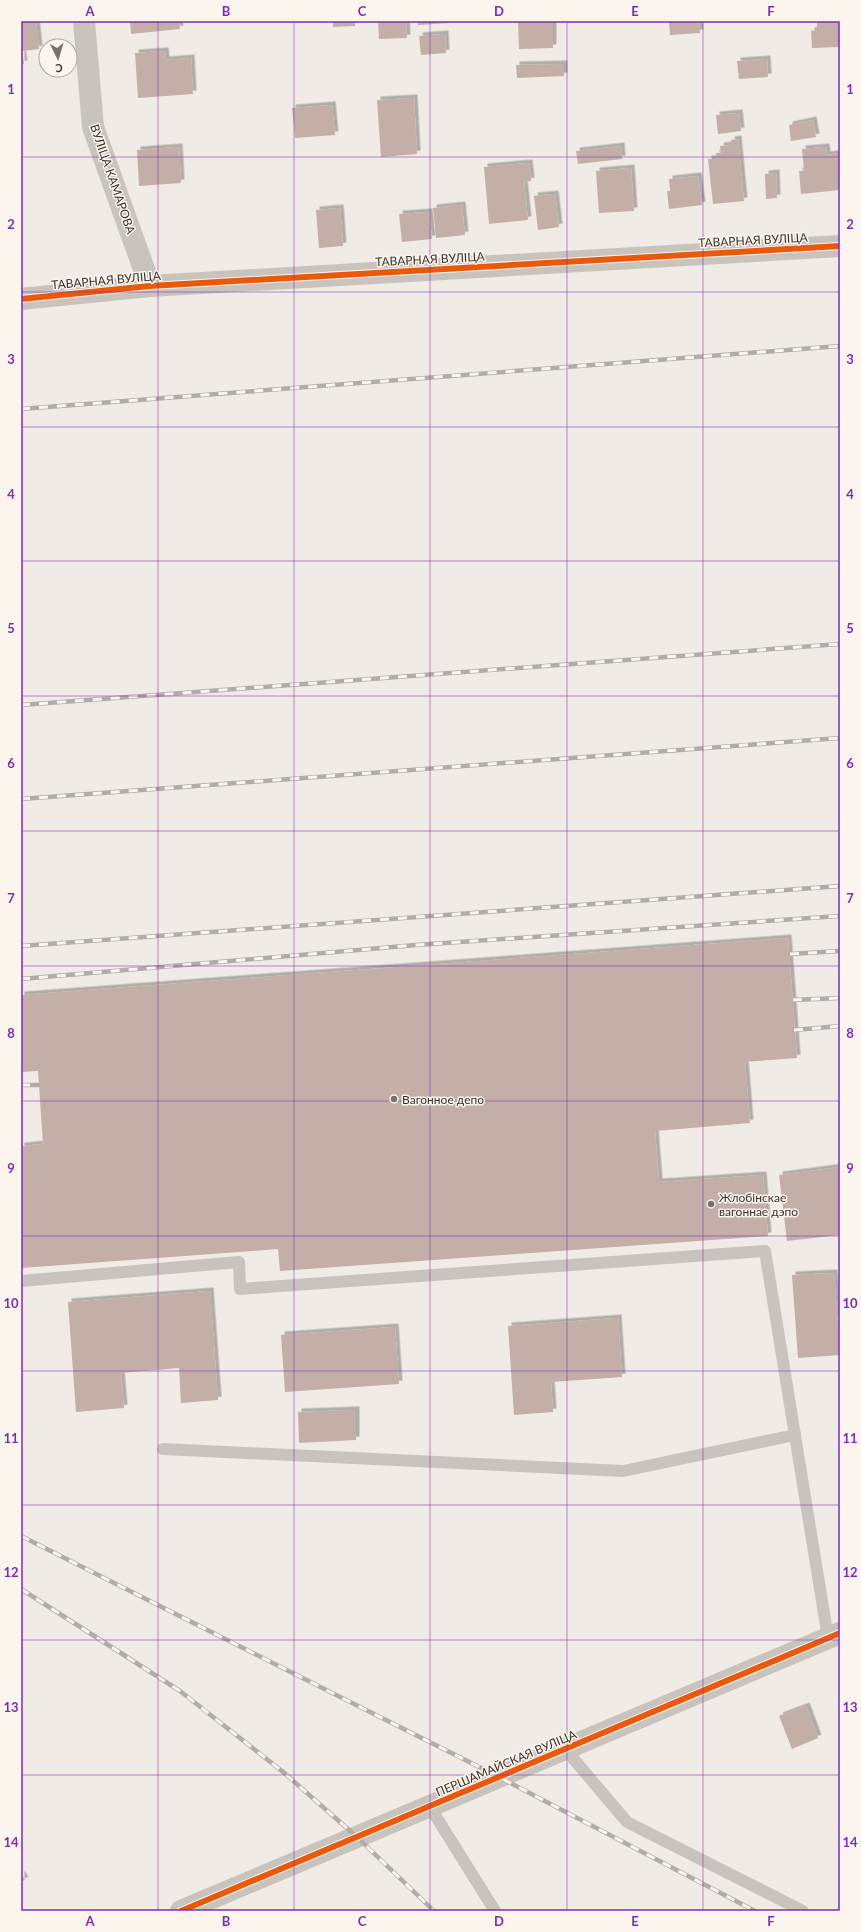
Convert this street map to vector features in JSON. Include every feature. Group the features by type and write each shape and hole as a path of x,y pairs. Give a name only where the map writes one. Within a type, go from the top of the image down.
{"street":[{"name":"ВУЛІЦА КАМАРОВА","path":"84,21 93,127 150,286"},
{"name":"ТАВАРНАЯ ВУЛІЦА","path":"21,299 150,286 840,246"},
{"name":"ПЕРШАМАЙСКАЯ ВУЛІЦА","path":"181,1911 566,1750 834,1635"}],"lane":[{"path":"21,1281 239,1262 240,1289 765,1251 795,1435 834,1635"},
{"path":"163,1449 623,1471 795,1435"},
{"path":"566,1750 627,1822 803,1911"},
{"path":"430,1807 495,1911"}],"building":[{"path":"21,21 36,21 38,49 22,51 24,64 21,64"},
{"path":"130,21 179,21 180,29 131,34"},
{"path":"333,21 355,21 355,26 333,27"},
{"path":"378,21 406,21 407,38 379,39"},
{"path":"418,21 449,21 449,23 418,25"},
{"path":"518,21 553,21 553,48 519,49"},
{"path":"669,21 699,21 700,33 670,35"},
{"path":"817,21 840,21 840,47 812,48 811,31 817,30"},
{"path":"445,34 446,53 421,55 419,36"},
{"path":"165,51 166,60 191,58 193,94 138,98 135,53"},
{"path":"767,59 768,77 739,79 737,61"},
{"path":"564,64 564,76 517,78 516,65"},
{"path":"414,98 417,154 381,157 377,100"},
{"path":"332,105 335,135 295,138 292,108"},
{"path":"739,113 741,131 718,134 716,115"},
{"path":"813,120 816,137 791,141 789,125"},
{"path":"738,139 744,201 713,204 708,159 717,159 716,153 721,153 720,146 732,145 731,140"},
{"path":"621,146 622,159 578,164 576,151"},
{"path":"179,147 181,183 139,186 137,150"},
{"path":"826,147 827,155 840,153 840,190 801,194 799,171 804,171 802,149"},
{"path":"529,163 531,181 524,182 528,220 489,224 484,167"},
{"path":"631,168 634,211 599,213 596,171"},
{"path":"776,173 777,198 766,199 765,174"},
{"path":"698,176 702,205 669,209 667,191 670,191 669,179"},
{"path":"555,194 559,227 538,230 534,196"},
{"path":"462,205 465,235 436,238 433,208"},
{"path":"340,208 343,246 319,248 316,210"},
{"path":"429,212 432,239 402,242 399,214"},
{"name":"Вагонное депо","path":"788,938 797,1058 745,1062 750,1123 655,1131 659,1182 763,1175 768,1236 280,1271 278,1249 21,1268 21,1146 43,1144 38,1071 21,1072 21,995"},
{"path":"840,1167 840,1235 787,1241 779,1175"},
{"path":"834,1273 840,1355 798,1358 792,1275"},
{"path":"210,1291 218,1400 181,1403 179,1368 121,1373 124,1408 76,1412 68,1302"},
{"path":"618,1318 622,1377 551,1382 553,1412 514,1415 508,1326"},
{"path":"395,1327 399,1384 285,1392 281,1335"},
{"path":"356,1410 356,1440 299,1443 298,1412"},
{"path":"806,1706 818,1738 792,1749 779,1716"},
{"path":"21,1874 25,1880 21,1882"}],"railway":[{"path":"21,409 840,346"},
{"path":"21,705 840,644"},
{"path":"21,799 840,738"},
{"path":"21,946 840,886"},
{"path":"21,979 416,945 840,916"},
{"path":"790,954 840,951"},
{"path":"793,1000 840,998"},
{"path":"794,1030 840,1026"},
{"path":"21,1085 38,1085"},
{"path":"21,1536 499,1777 755,1911"},
{"path":"21,1589 180,1691 282,1771 357,1837 434,1911"}],"cycle path":[{"path":"21,299 150,286 840,246"},
{"path":"181,1911 840,1633"}],"place":[{"name":"Вагонное депо","path":"394,1099"},
{"name":"Жлобінскае вагоннае дэпо","path":"711,1204"}]}
